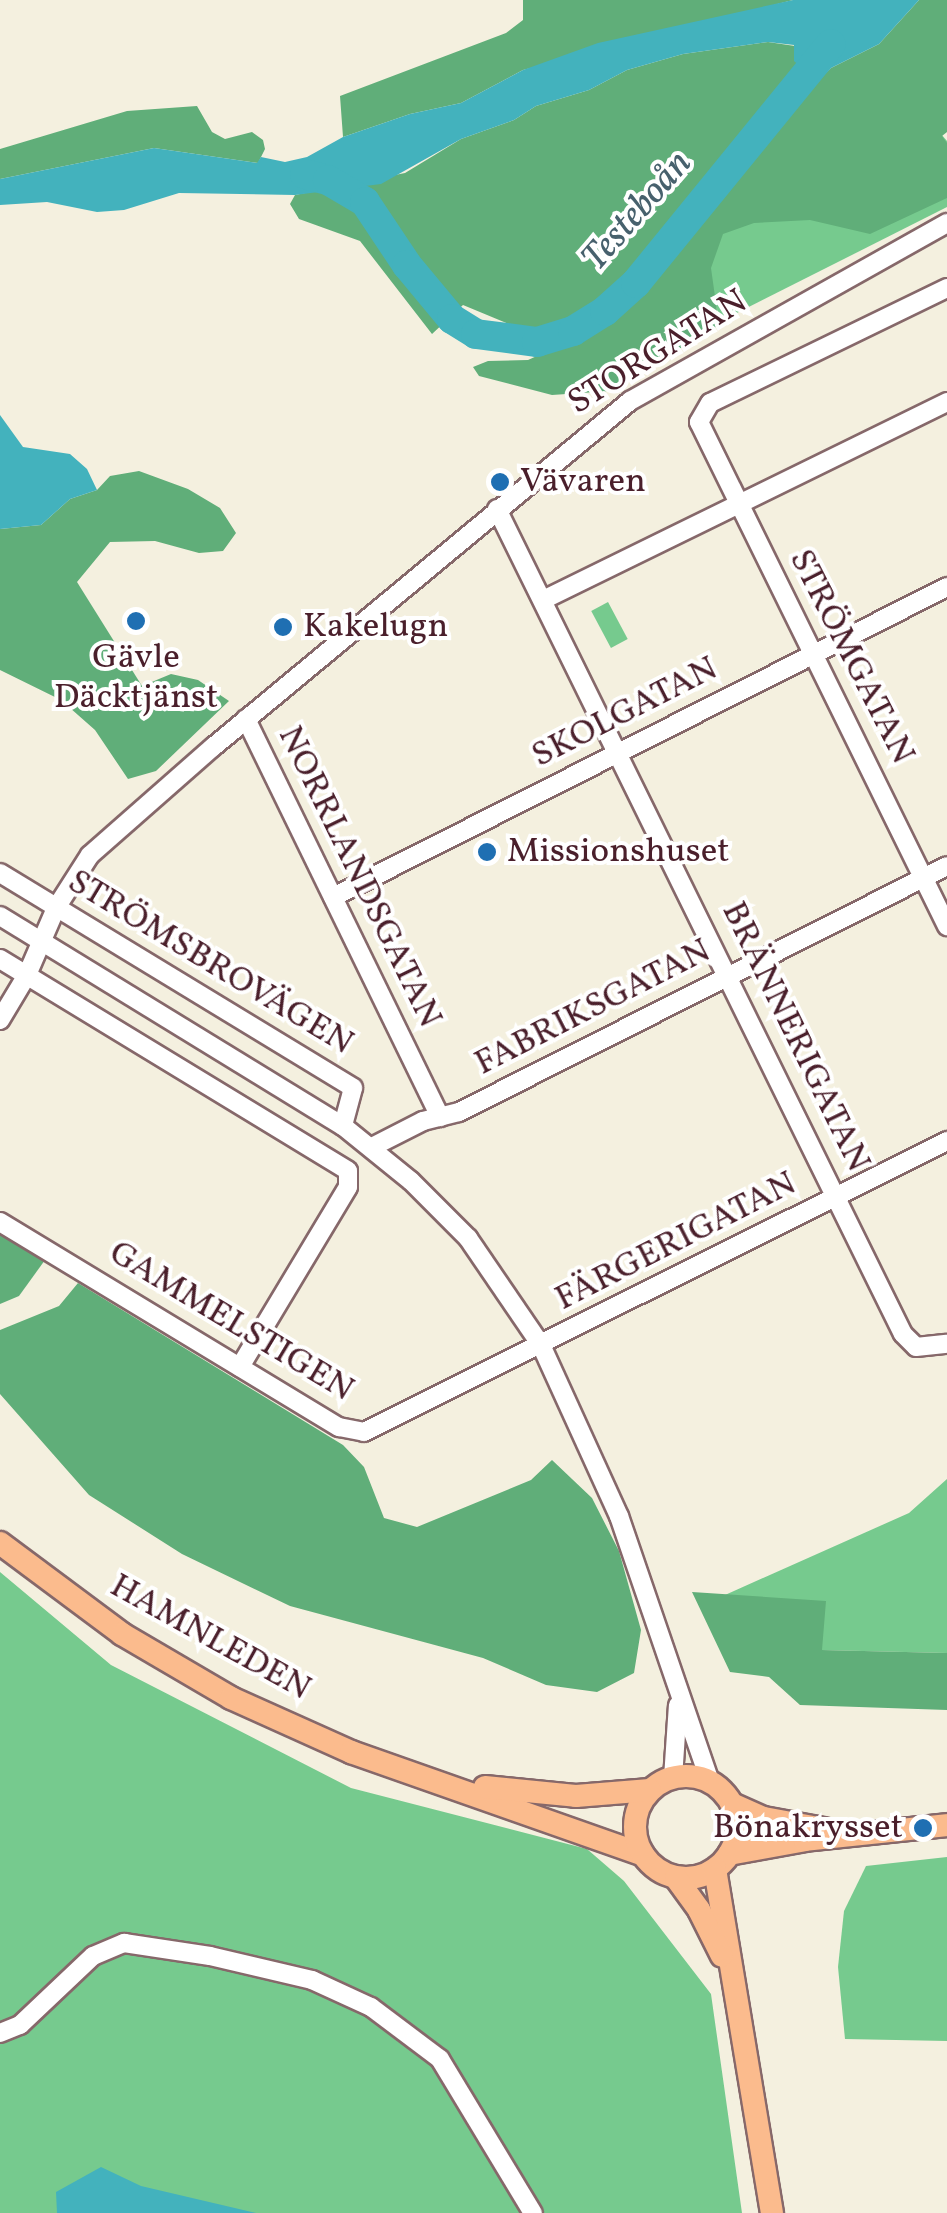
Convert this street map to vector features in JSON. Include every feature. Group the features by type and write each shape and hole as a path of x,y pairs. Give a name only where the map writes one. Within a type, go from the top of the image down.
{"main road":[{"name":"HAMNLEDEN","path":"0,1544 122,1634 231,1698 399,1770 643,1855"},
{"name":"HAMNLEDEN","path":"399,1770 550,1795 650,1790"},
{"path":"863,1834 764,1818 732,1804 710,1782 673,1778 650,1790 634,1824 643,1855 660,1872 676,1878 697,1878 722,1861 863,1834 947,1825"},
{"path":"732,1804 737,1835 722,1861 737,1998 772,2213"},
{"path":"676,1878 718,1945 737,1998"}],"street":[{"name":"STORGATAN","path":"0,1020 26,975 56,908 104,840 246,719 630,401 947,223"},
{"name":"STRÖMGATAN","path":"947,288 710,404 700,417 703,436 947,926"},
{"path":"544,600 947,402"},
{"name":"BRÄNNERIGATAN","path":"497,509 903,1334 916,1348 947,1344"},
{"name":"SKOLGATAN","path":"333,898 947,587"},
{"name":"NORRLANDSGATAN","path":"246,719 440,1117"},
{"name":"FABRIKSGATAN","path":"372,1147 459,1112 947,866"},
{"name":"STRÖMSBROVÄGEN","path":"0,873 354,1088 342,1126"},
{"name":"STRÖMSBROVÄGEN","path":"0,916 342,1126 372,1147 468,1238 541,1345 620,1516 659,1626 678,1700 710,1782"},
{"path":"0,959 342,1165 350,1174 348,1188 240,1367"},
{"name":"FÄRGERIGATAN","path":"541,1345 947,1141"},
{"name":"GAMMELSTIGEN","path":"0,1222 356,1433 381,1426 541,1345"},
{"name":"STRÖMSBROVÄGEN","path":"673,1778 678,1700"},
{"path":"0,2033 20,2025 93,1956 124,1942 210,1956 312,1980 371,2008 440,2059 533,2213"}],"green space":[{"path":"523,0 793,0 523,70 461,103 410,114 343,137 340,96 506,33 523,20"},
{"path":"919,0 947,0 947,132 942,136 947,143 947,198 870,234 810,220 754,223 723,234 711,268 719,325 610,391 552,395 479,376 473,367 488,361 528,360 539,355 538,336 463,305 432,334 360,241 299,219 290,204 295,195 405,173 461,139 514,120 536,106 589,90 627,70 683,54 768,42 795,46 818,81 831,68 879,44"},
{"path":"197,106 212,132 225,139 252,132 263,140 265,149 258,163 154,148 0,179 0,149 127,111"},
{"path":"936,128 947,141 947,207 727,318 719,315 706,280 718,234"},
{"path":"139,471 188,489 220,508 236,533 223,551 199,553 155,541 110,542 77,582 142,686 171,674 198,680 229,701 156,771 128,779 95,730 61,700 0,670 0,529 41,525 70,499 97,490 110,476"},
{"path":"608,602 628,639 611,648 591,611"},
{"path":"0,1235 45,1260 19,1296 0,1304"},
{"path":"78,1283 343,1445 364,1467 384,1518 417,1527 531,1480 552,1460 592,1498 619,1551 641,1630 634,1673 597,1692 546,1685 483,1658 290,1606 182,1554 89,1495 0,1394 0,1330 59,1306"},
{"path":"947,1479 947,1653 821,1650 725,1595 909,1513"},
{"path":"0,1572 111,1665 351,1788 587,1849 624,1881 711,1994 742,2213 0,2213"},
{"path":"692,1592 826,1601 822,1650 947,1653 947,1710 800,1705 769,1677 730,1672"},
{"path":"947,1857 947,2041 845,2039 838,1967 844,1911 866,1866"}],"water":[{"path":"793,0 919,0 879,44 831,68 818,82 794,61 794,45 768,42 683,54 627,70 589,90 536,106 514,120 461,139 381,184 295,195 179,193 124,210 97,212 47,202 0,205 0,179 154,148 257,163 261,157 285,162 307,157 343,137 410,114 461,103 523,70 598,43"},
{"path":"0,415 23,447 70,454 87,469 97,490 70,499 41,525 0,529"},
{"path":"101,2167 141,2186 256,2213 57,2213 56,2192"}],"waterway":[{"name":"Testeboån","path":"305,174 328,180 365,202 407,265 452,319 476,334 537,342 573,331 605,311 636,283 831,44"}],"place":[{"name":"Vävaren","path":"500,482"},
{"name":"Gävle Däcktjänst","path":"136,621"},
{"name":"Kakelugn","path":"283,627"},
{"name":"Missionshuset","path":"487,852"},
{"name":"Bönakrysset","path":"923,1828"}]}
